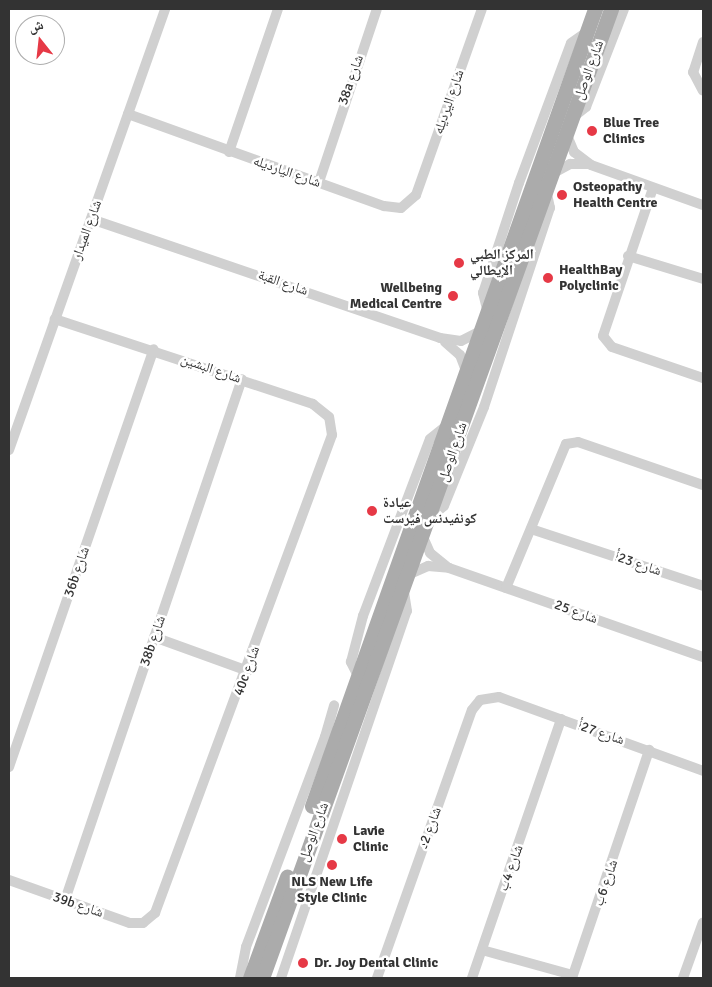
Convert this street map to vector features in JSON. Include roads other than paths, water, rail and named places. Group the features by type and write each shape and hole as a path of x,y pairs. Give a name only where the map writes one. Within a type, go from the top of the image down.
{"main road":[{"name":"شارع الوصل","path":"262,978 404,592 611,9"},
{"name":"شارع الوصل","path":"250,978 488,313 587,32 593,10"}],"street":[{"name":"شارع الميدار","path":"9,450 165,9"},
{"path":"226,151 278,9"},
{"name":"38a شارع","path":"316,181 376,9"},
{"name":"شارع اليرديله","path":"416,195 482,9"},
{"path":"624,9 586,107 569,125 574,152 591,165 703,205"},
{"path":"703,42 694,79 703,91"},
{"name":"شارع اليارديله","path":"127,118 316,181 389,208 405,206 416,195"},
{"path":"552,174 570,164 591,165"},
{"path":"651,187 603,325 604,339 612,347 703,378"},
{"name":"شارع القبة","path":"92,216 440,338 460,341 481,331"},
{"path":"630,248 663,265 703,279"},
{"name":"شارع البشين","path":"57,315 313,404 329,417"},
{"name":"شارع القبة","path":"440,338 458,351 466,372"},
{"name":"36b شارع","path":"9,767 157,350"},
{"name":"38b شارع","path":"61,899 245,380"},
{"name":"40c شارع","path":"148,921 161,904 332,435 329,417"},
{"path":"510,589 561,448 578,442 703,485"},
{"name":"شارع 23أ","path":"532,526 703,586"},
{"name":"شارع 25","path":"423,537 433,556 449,568"},
{"name":"شارع 25","path":"410,574 428,566 449,568 703,658"},
{"path":"281,978 407,611 404,592"},
{"path":"152,641 246,674"},
{"name":"شارع 27أ","path":"499,696 703,771"},
{"name":"شارع 2د","path":"377,978 472,710 484,697 499,696"},
{"path":"240,978 246,947 325,738 334,705"},
{"name":"شارع 4ب","path":"472,978 564,720"},
{"path":"325,738 339,730"},
{"name":"شارع 6ب","path":"569,977 652,751"},
{"name":"39b شارع","path":"9,880 130,923 148,921"},
{"path":"683,978 703,922"},
{"path":"483,947 569,977"}],"place":[{"name":"Blue Tree Clinics","path":"592,131"},
{"name":"Osteopathy Health Centre","path":"562,195"},
{"name":"المركز الطبي الإيطالي","path":"459,263"},
{"name":"HealthBay Polyclinic","path":"548,278"},
{"name":"Wellbeing Medical Centre","path":"453,296"},
{"name":"عيادة كونفيدنس فيرست","path":"372,511"},
{"name":"Lavie Clinic","path":"342,839"},
{"name":"NLS New Life Style Clinic","path":"332,865"},
{"name":"Dr. Joy Dental Clinic","path":"303,963"}]}
